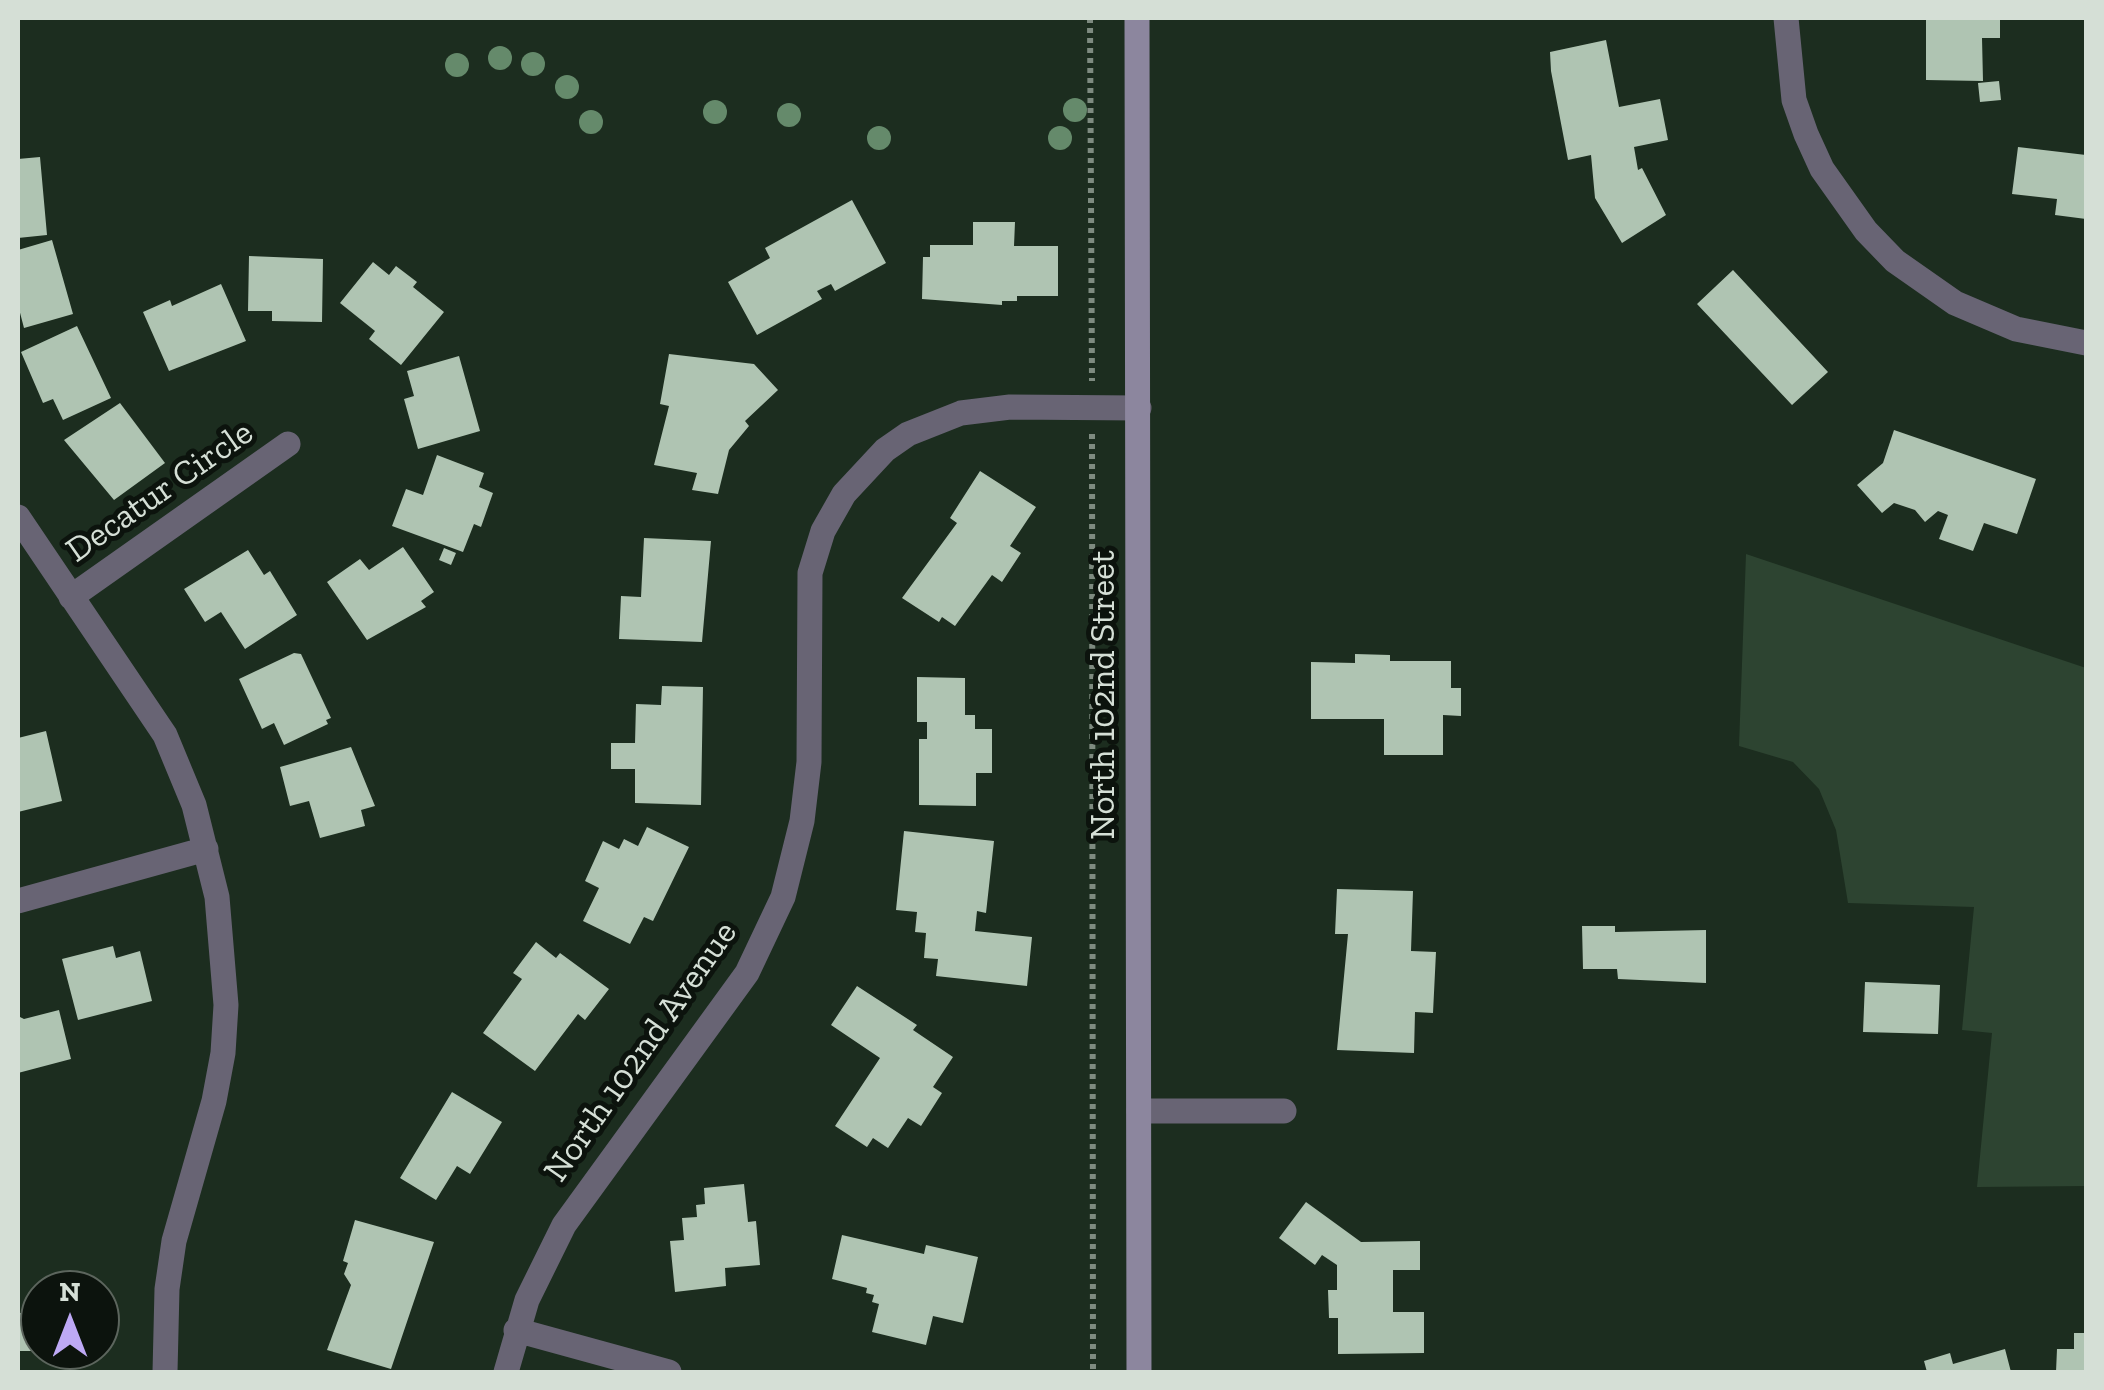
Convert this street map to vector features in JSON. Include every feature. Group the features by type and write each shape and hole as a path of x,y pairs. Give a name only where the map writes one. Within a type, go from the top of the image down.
{"main road":[{"name":"North 102nd Street","path":"1137,18 1140,1372"}],"street":[{"path":"1786,18 1794,100 1806,134 1837,192 1866,231 1909,272 1955,303 2016,329 2086,343"},
{"name":"North 102nd Avenue","path":"506,1372 516,1330 564,1225 739,984 783,896 802,821 809,762 810,572 833,510 858,475 885,450 932,422 962,413 1010,407 1138,408"},
{"name":"Decatur Circle","path":"71,596 288,444"},
{"path":"18,518 164,736 194,804 224,953 223,1052 214,1101 174,1241 167,1289 165,1372"},
{"path":"18,900 206,849"},
{"path":"1140,1111 1284,1111"},
{"path":"516,1330 668,1372"}],"path":[{"path":"1090,18 1093,1372"}],"green space":[{"path":"1746,554 2086,668 2086,1186 1977,1187 1992,1033 1962,1030 1974,907 1848,903 1836,830 1819,789 1793,762 1739,746"}],"building":[{"path":"1926,18 2000,18 2000,38 1982,38 1983,81 1926,80"},
{"path":"1606,40 1619,107 1660,99 1668,140 1634,147 1638,170 1642,168 1666,215 1622,243 1595,198 1591,155 1568,160 1551,71 1550,52"},
{"path":"1999,81 2001,100 1980,102 1978,83"},
{"path":"2018,147 2086,155 2086,219 2055,215 2057,199 2012,194"},
{"path":"40,157 47,235 18,238 18,159"},
{"path":"852,200 886,263 835,291 831,284 817,291 822,299 757,335 728,282 770,258 765,248"},
{"path":"973,222 1015,222 1014,246 1058,246 1058,296 1017,296 1017,301 1002,301 1002,305 922,299 923,257 930,257 930,245 973,245"},
{"path":"52,240 73,314 24,328 18,305 18,250"},
{"path":"249,256 323,259 322,322 272,321 272,311 248,311"},
{"path":"373,262 389,275 396,266 417,282 413,287 444,312 401,365 369,339 375,331 340,303"},
{"path":"1733,270 1828,372 1792,405 1697,304"},
{"path":"221,284 246,341 169,371 143,312 170,300 172,306"},
{"path":"77,326 111,398 63,420 53,399 43,403 21,352"},
{"path":"669,354 754,364 778,390 745,421 749,426 729,450 718,494 692,490 697,473 654,465 669,406 660,404"},
{"path":"459,356 480,431 418,449 404,399 414,396 407,371"},
{"path":"120,403 165,463 114,500 64,440"},
{"path":"1894,430 2036,479 2017,534 1984,523 1973,551 1939,539 1948,515 1938,511 1925,522 1915,510 1894,503 1882,513 1857,485 1883,463"},
{"path":"437,455 484,473 479,487 493,493 481,527 474,524 463,552 392,526 406,489 423,495"},
{"path":"980,471 1036,507 1010,546 1021,553 1002,582 992,575 955,626 942,617 939,622 902,598 957,523 950,518"},
{"path":"644,538 711,541 702,642 619,639 621,596 641,597"},
{"path":"403,547 434,592 421,601 426,607 367,640 327,582 360,559 369,570"},
{"path":"444,548 456,553 451,565 439,560"},
{"path":"248,550 264,575 270,571 297,615 245,649 221,612 205,622 184,589"},
{"path":"294,653 301,654 331,718 326,720 328,724 284,745 274,723 262,729 239,679"},
{"path":"1355,654 1390,655 1390,661 1451,661 1451,688 1461,688 1461,716 1443,715 1443,755 1384,755 1384,719 1311,719 1311,662 1355,663"},
{"path":"917,677 965,678 965,715 975,715 975,729 992,729 992,773 976,773 976,806 919,805 919,739 927,739 927,722 917,722"},
{"path":"662,686 703,687 701,805 635,803 635,769 611,769 611,743 635,743 636,704 661,705"},
{"path":"46,731 62,801 18,812 18,738"},
{"path":"351,747 375,806 361,810 365,826 320,838 309,801 290,806 280,767"},
{"path":"647,827 689,847 653,921 644,917 630,944 583,921 599,888 585,881 603,841 619,849 624,839 638,846"},
{"path":"904,831 994,841 986,913 977,911 975,931 1032,937 1027,986 936,976 938,959 924,958 926,933 915,932 917,912 896,910"},
{"path":"1337,889 1413,891 1411,951 1436,952 1433,1013 1415,1012 1414,1053 1337,1050 1348,934 1335,934"},
{"path":"1582,926 1615,926 1615,932 1706,930 1706,983 1618,979 1617,969 1583,969"},
{"path":"536,942 556,958 560,953 609,989 585,1020 578,1014 535,1071 483,1033 522,979 513,973"},
{"path":"113,946 116,958 140,951 152,1001 78,1020 62,959"},
{"path":"1865,982 1940,985 1938,1034 1863,1032"},
{"path":"857,986 917,1025 913,1030 953,1057 933,1087 942,1093 921,1126 908,1118 888,1148 873,1138 867,1147 835,1126 880,1058 831,1025"},
{"path":"59,1010 71,1059 18,1073 18,1016 24,1019"},
{"path":"452,1092 502,1122 470,1174 457,1166 436,1200 400,1178"},
{"path":"744,1184 748,1222 756,1221 760,1265 725,1268 726,1286 675,1292 670,1241 684,1240 682,1218 697,1217 696,1205 705,1204 704,1188"},
{"path":"1306,1202 1361,1242 1420,1241 1420,1270 1393,1270 1393,1312 1424,1312 1424,1353 1338,1354 1338,1318 1329,1318 1328,1290 1337,1290 1337,1265 1322,1255 1315,1265 1279,1238"},
{"path":"355,1220 434,1242 391,1369 327,1350 351,1285 344,1274 348,1263 343,1261"},
{"path":"842,1235 924,1254 926,1245 978,1257 963,1323 933,1316 926,1345 872,1332 879,1304 872,1302 874,1295 866,1293 867,1288 832,1279"},
{"path":"18,1313 20,1313 20,1351"},
{"path":"2074,1333 2086,1333 2086,1372 2056,1372 2057,1349 2074,1349"},
{"path":"2005,1349 2011,1372 1927,1372 1924,1361 1950,1353 1953,1364"}]}
